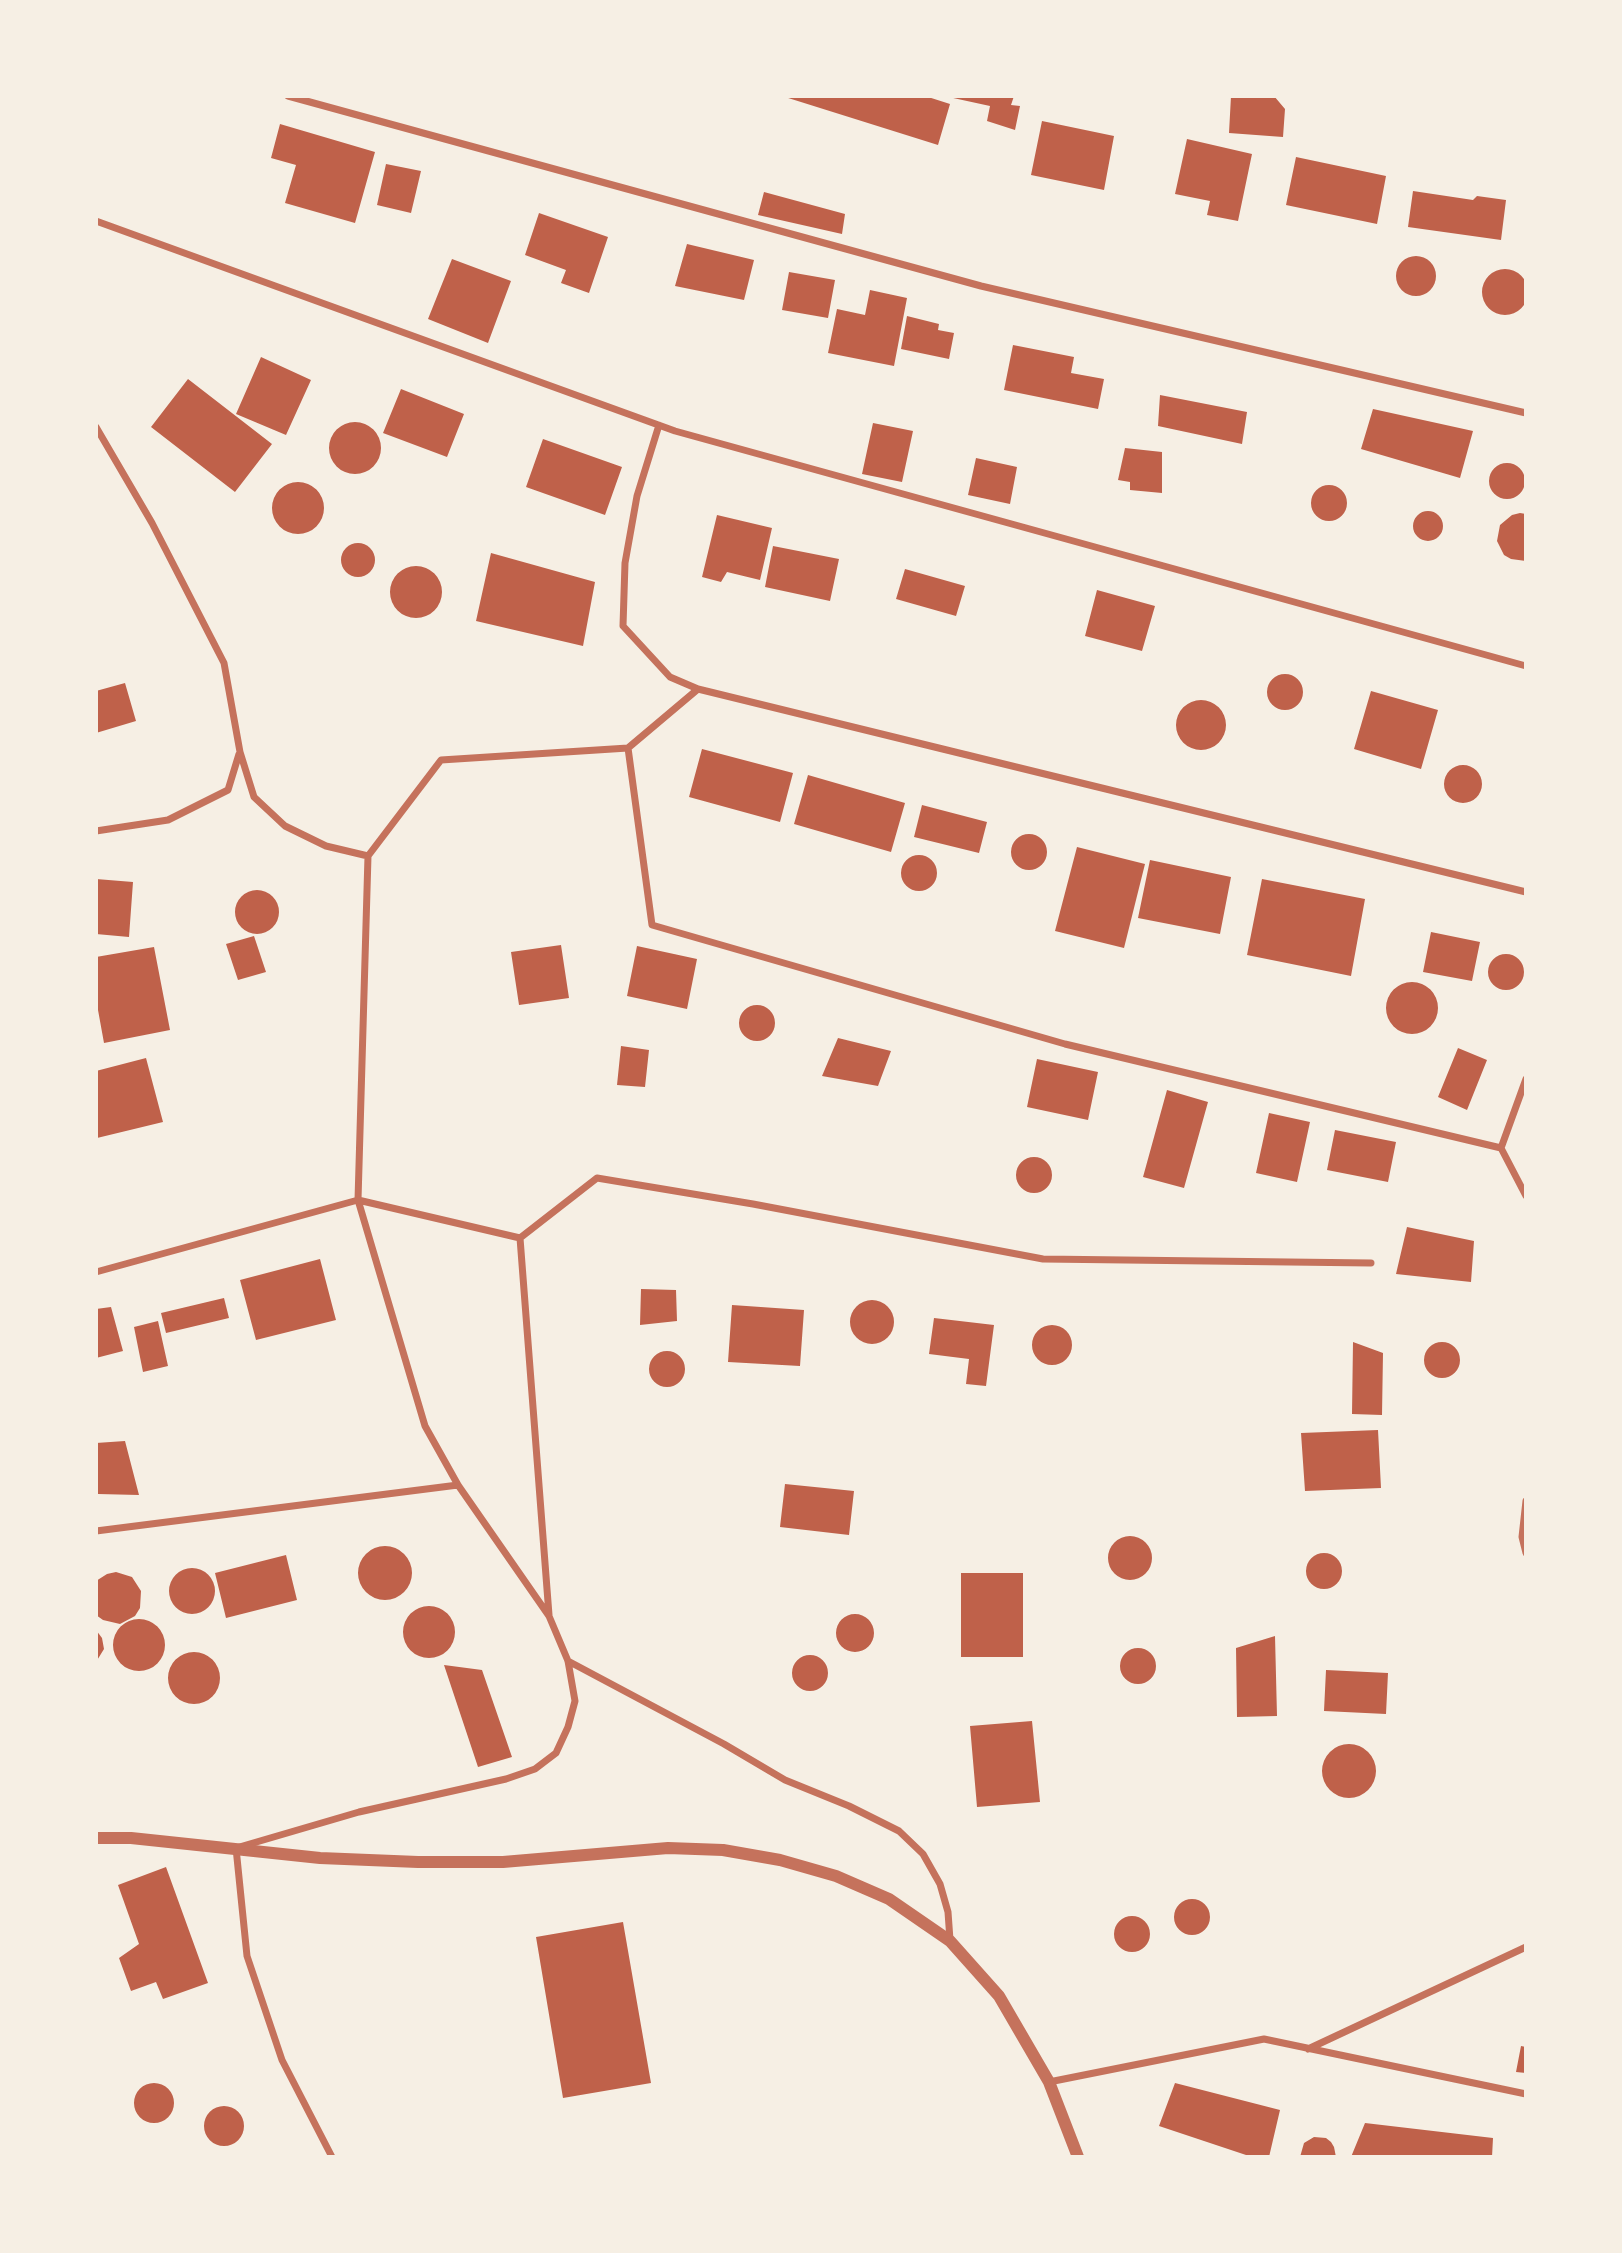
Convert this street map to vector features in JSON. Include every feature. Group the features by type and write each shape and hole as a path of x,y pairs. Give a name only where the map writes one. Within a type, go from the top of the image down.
{"street":[{"path":"288,96 981,286 1526,413"},
{"path":"96,221 659,425 1526,666"},
{"path":"659,425 634,509 625,563 623,626 670,677 698,688 1526,892"},
{"path":"96,427 152,523 224,663 240,752 254,797 285,826 326,846 368,856"},
{"path":"236,1848 359,1812 506,1779 535,1769 556,1753 568,1727 575,1701 568,1661 549,1616 458,1485 425,1426 358,1200 368,856 442,760 628,748 698,688"},
{"path":"628,748 652,925 1065,1044 1501,1148"},
{"path":"96,831 168,820 228,790 240,752"},
{"path":"1526,1079 1501,1148 1526,1196"},
{"path":"520,1238 597,1178 753,1204 1043,1259 1371,1264"},
{"path":"96,1272 358,1200 520,1238"},
{"path":"520,1238 549,1616"},
{"path":"96,1531 458,1485"},
{"path":"1526,1501 1522,1537 1526,1553"},
{"path":"568,1661 724,1744 785,1780 899,1830 923,1854 940,1884 950,1941"},
{"path":"96,1838 131,1838 320,1858 418,1862 503,1862 668,1848 723,1850 780,1860 836,1876 889,1899 950,1941 999,1996 1049,2082 1078,2157"},
{"path":"236,1848 247,1956 282,2060 332,2157"},
{"path":"1308,2049 1526,1947"},
{"path":"1049,2082 1264,2039 1526,2094"}],"building":[{"path":"925,96 950,104 938,145 785,97"},
{"path":"944,96 1014,96 1011,105 1020,106 1015,130 987,121 990,106"},
{"path":"1231,96 1274,96 1285,109 1283,137 1229,133"},
{"path":"1042,121 1114,136 1104,190 1031,175"},
{"path":"280,124 375,152 355,223 285,203 296,165 271,158"},
{"path":"1187,139 1252,154 1238,221 1207,215 1210,201 1175,194"},
{"path":"1296,157 1386,176 1377,224 1286,205"},
{"path":"386,164 421,171 411,213 377,205"},
{"path":"1413,191 1473,200 1477,196 1506,200 1501,240 1408,227"},
{"path":"764,192 845,214 842,234 758,215"},
{"path":"539,213 608,237 589,293 561,283 566,270 525,255"},
{"path":"687,244 754,260 744,300 675,286"},
{"path":"1416,256 1430,262 1436,276 1430,290 1416,296 1402,290 1396,276 1402,262"},
{"path":"452,259 511,281 488,343 428,319"},
{"path":"1505,269 1521,276 1528,292 1521,308 1505,315 1489,308 1482,292 1489,276"},
{"path":"789,272 835,280 828,318 782,310"},
{"path":"870,290 907,298 894,366 828,353 837,309 865,315"},
{"path":"907,316 939,324 938,330 954,333 949,359 901,349"},
{"path":"1013,345 1074,357 1071,373 1104,379 1098,409 1004,390"},
{"path":"261,357 311,380 286,435 236,414"},
{"path":"188,379 272,444 235,492 151,427"},
{"path":"401,389 464,414 447,457 383,433"},
{"path":"1160,395 1247,412 1242,444 1158,426"},
{"path":"1373,409 1473,431 1460,478 1361,449"},
{"path":"355,422 365,424 373,430 379,438 379,458 373,466 365,472 355,474 345,472 337,466 331,458 329,448 331,438 337,430 345,424"},
{"path":"873,423 913,431 902,482 862,474"},
{"path":"543,439 622,467 605,515 526,487"},
{"path":"1125,448 1162,452 1162,493 1130,490 1130,482 1118,480"},
{"path":"976,458 1017,467 1010,504 968,495"},
{"path":"1507,463 1520,468 1525,481 1520,494 1507,499 1494,494 1489,481 1494,468"},
{"path":"298,482 308,484 316,490 322,498 322,518 316,526 308,532 298,534 288,532 280,526 274,518 272,508 274,498 280,490 288,484"},
{"path":"1329,485 1342,490 1347,503 1342,516 1329,521 1316,516 1311,503 1316,490"},
{"path":"1428,511 1439,515 1443,526 1439,537 1428,541 1417,537 1413,526 1417,515"},
{"path":"1526,514 1526,561 1504,555 1497,541 1500,525 1512,515"},
{"path":"717,515 772,528 760,580 727,572 721,582 702,577"},
{"path":"358,543 370,548 375,560 370,572 358,577 346,572 341,560 346,548"},
{"path":"773,546 839,559 830,601 765,587"},
{"path":"491,553 595,582 583,646 476,621"},
{"path":"416,566 426,568 434,574 440,582 440,602 434,610 426,616 416,618 406,616 398,610 392,602 390,592 392,582 398,574 406,568"},
{"path":"905,569 965,586 956,616 896,599"},
{"path":"1097,590 1155,606 1142,651 1085,636"},
{"path":"1285,674 1298,679 1303,692 1298,705 1285,710 1272,705 1267,692 1272,679"},
{"path":"125,683 136,721 96,733 96,691"},
{"path":"1371,691 1438,710 1421,769 1354,749"},
{"path":"1201,700 1218,708 1226,725 1218,742 1201,750 1184,742 1176,725 1184,708"},
{"path":"702,749 793,773 780,822 689,797"},
{"path":"1463,765 1477,770 1482,784 1477,798 1463,803 1449,798 1444,784 1449,770"},
{"path":"808,775 905,803 891,852 794,824"},
{"path":"922,805 987,822 979,853 914,837"},
{"path":"1029,834 1042,839 1047,852 1042,865 1029,870 1016,865 1011,852 1016,839"},
{"path":"1077,847 1145,864 1124,948 1055,931"},
{"path":"919,855 932,860 937,873 932,886 919,891 906,886 901,873 906,860"},
{"path":"1150,860 1231,877 1220,934 1138,918"},
{"path":"96,879 133,882 129,937 96,934"},
{"path":"1262,879 1365,899 1351,976 1247,955"},
{"path":"257,890 272,897 279,912 272,927 257,934 242,927 235,912 242,897"},
{"path":"1431,932 1480,942 1472,981 1423,972"},
{"path":"254,936 266,972 238,980 226,944"},
{"path":"561,945 569,998 519,1005 511,952"},
{"path":"637,946 697,959 687,1009 627,996"},
{"path":"154,947 170,1030 104,1043 96,999 96,957"},
{"path":"1506,954 1519,959 1524,972 1519,985 1506,990 1493,985 1488,972 1493,959"},
{"path":"1412,982 1422,984 1430,990 1436,998 1436,1018 1430,1026 1422,1032 1412,1034 1402,1032 1394,1026 1388,1018 1386,1008 1388,998 1394,990 1402,984"},
{"path":"757,1005 770,1010 775,1023 770,1036 757,1041 744,1036 739,1023 744,1010"},
{"path":"838,1038 891,1051 878,1086 822,1076"},
{"path":"621,1046 649,1050 645,1087 617,1085"},
{"path":"1458,1048 1487,1060 1467,1110 1438,1097"},
{"path":"146,1058 163,1122 97,1138 96,1071"},
{"path":"1037,1059 1098,1072 1088,1120 1027,1107"},
{"path":"1167,1090 1208,1102 1184,1188 1143,1177"},
{"path":"1269,1113 1310,1122 1297,1182 1256,1173"},
{"path":"1335,1130 1396,1142 1388,1182 1327,1170"},
{"path":"1034,1157 1047,1162 1052,1175 1047,1188 1034,1193 1021,1188 1016,1175 1021,1162"},
{"path":"1407,1227 1474,1241 1471,1282 1396,1274"},
{"path":"320,1259 336,1320 256,1340 240,1280"},
{"path":"641,1289 676,1290 677,1321 640,1325"},
{"path":"224,1298 229,1318 166,1333 161,1313"},
{"path":"872,1300 888,1306 894,1322 888,1338 872,1344 856,1338 850,1322 856,1306"},
{"path":"732,1305 804,1310 800,1366 728,1362"},
{"path":"111,1307 123,1351 96,1358 96,1309"},
{"path":"934,1318 994,1325 986,1386 966,1384 969,1359 929,1354"},
{"path":"158,1321 168,1366 143,1372 134,1327"},
{"path":"1052,1325 1066,1331 1072,1345 1066,1359 1052,1365 1038,1359 1032,1345 1038,1331"},
{"path":"1353,1342 1383,1353 1382,1415 1352,1414"},
{"path":"1442,1342 1455,1347 1460,1360 1455,1373 1442,1378 1429,1373 1424,1360 1429,1347"},
{"path":"667,1351 680,1356 685,1369 680,1382 667,1387 654,1382 649,1369 654,1356"},
{"path":"1378,1430 1381,1488 1305,1491 1301,1433"},
{"path":"125,1441 139,1495 98,1494 96,1443"},
{"path":"785,1484 854,1491 849,1535 780,1527"},
{"path":"1130,1536 1146,1542 1152,1558 1146,1574 1130,1580 1114,1574 1108,1558 1114,1542"},
{"path":"390,1546 400,1550 408,1558 412,1573 408,1588 400,1596 380,1600 370,1596 362,1588 358,1568 362,1558 370,1550"},
{"path":"1324,1553 1337,1558 1342,1571 1337,1584 1324,1589 1311,1584 1306,1571 1311,1558"},
{"path":"286,1555 297,1600 226,1618 215,1573"},
{"path":"192,1568 208,1575 215,1591 208,1607 192,1614 176,1607 169,1591 176,1575"},
{"path":"116,1572 132,1577 141,1591 140,1608 135,1616 120,1624 103,1620 96,1615 96,1581"},
{"path":"961,1573 1023,1573 1023,1657 961,1657"},
{"path":"429,1606 439,1608 447,1614 453,1622 453,1642 447,1650 439,1656 429,1658 419,1656 411,1650 405,1642 403,1632 405,1622 411,1614 419,1608"},
{"path":"855,1614 868,1620 874,1633 868,1646 855,1652 842,1646 836,1633 842,1620"},
{"path":"139,1619 149,1621 157,1627 163,1635 163,1655 157,1663 149,1669 139,1671 129,1669 121,1663 115,1655 113,1645 115,1635 121,1627 129,1621"},
{"path":"96,1630 102,1638 104,1649 96,1662"},
{"path":"1275,1636 1277,1716 1237,1717 1236,1648"},
{"path":"1138,1648 1151,1653 1156,1666 1151,1679 1138,1684 1125,1679 1120,1666 1125,1653"},
{"path":"194,1652 204,1654 212,1660 218,1668 218,1688 212,1696 204,1702 194,1704 184,1702 176,1696 170,1688 168,1678 170,1668 176,1660 184,1654"},
{"path":"810,1655 823,1660 828,1673 823,1686 810,1691 797,1686 792,1673 797,1660"},
{"path":"444,1665 482,1670 512,1757 478,1767"},
{"path":"1326,1670 1388,1673 1386,1714 1324,1711"},
{"path":"1032,1721 1040,1802 977,1807 970,1726"},
{"path":"1349,1744 1368,1752 1376,1771 1368,1790 1349,1798 1330,1790 1322,1771 1330,1752"},
{"path":"166,1867 208,1983 163,1999 156,1982 131,1991 119,1958 139,1944 118,1885"},
{"path":"1192,1899 1205,1904 1210,1917 1205,1930 1192,1935 1179,1930 1174,1917 1179,1904"},
{"path":"1132,1916 1145,1921 1150,1934 1145,1947 1132,1952 1119,1947 1114,1934 1119,1921"},
{"path":"623,1922 651,2083 563,2098 536,1937"},
{"path":"1521,2046 1526,2047 1526,2073 1516,2072"},
{"path":"154,2083 168,2089 174,2103 168,2117 154,2123 140,2117 134,2103 140,2089"},
{"path":"1175,2083 1280,2110 1269,2157 1252,2157 1159,2126"},
{"path":"224,2106 238,2112 244,2126 238,2140 224,2146 210,2140 204,2126 210,2112"},
{"path":"1365,2123 1493,2138 1492,2157 1351,2157"},
{"path":"1314,2137 1326,2138 1331,2142 1336,2157 1300,2157 1304,2143"}]}
